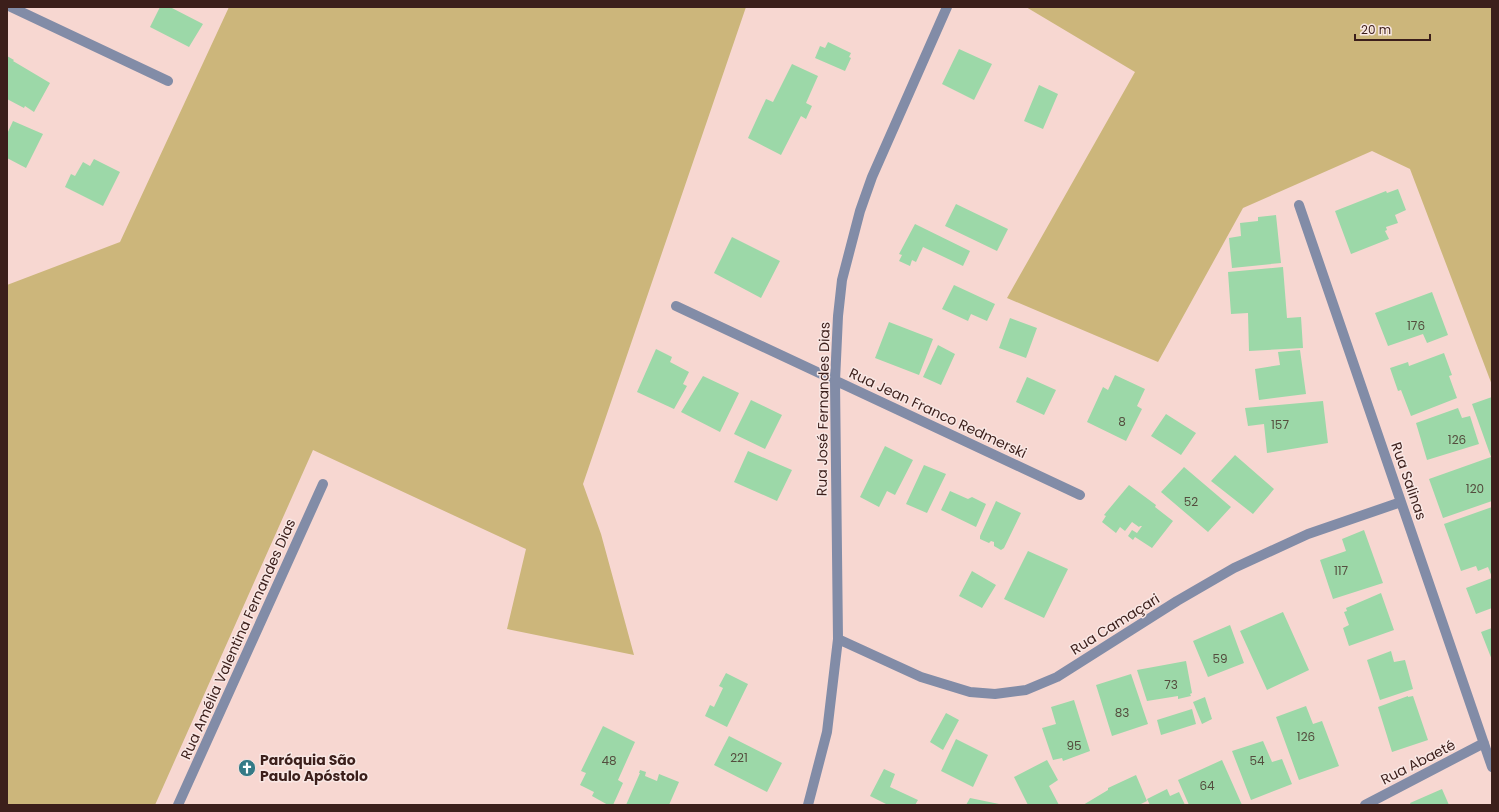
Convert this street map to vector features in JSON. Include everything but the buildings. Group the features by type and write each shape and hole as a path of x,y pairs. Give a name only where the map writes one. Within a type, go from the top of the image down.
{"street":[{"path":"11,7 168,81"},
{"name":"Rua José Fernandes Dias","path":"808,805 827,732 838,639 835,381 838,316 842,280 860,211 887,143 947,7"},
{"name":"Rua Salinas","path":"1299,205 1492,767"},
{"name":"Rua Jean Franco Redmerski","path":"676,306 1080,495"},
{"name":"Rua Amélia Valentina Fernandes Dias","path":"178,805 323,484"},
{"name":"Rua Camaçari","path":"838,639 921,677 970,692 995,694 1026,690 1057,677 1177,601 1234,568 1308,534 1401,502"},
{"name":"Rua Abaeté","path":"1366,805 1484,743"}],"shaded area":[{"path":"229,7 746,7 583,484 601,534 634,655 507,629 526,549 313,450 155,805 7,805 7,285 120,242"},
{"path":"1026,7 1492,7 1492,385 1410,169 1372,151 1243,208 1158,362 1007,298 1135,72"}],"place":[{"name":"Paróquia São Paulo Apóstolo","path":"247,768"}]}
